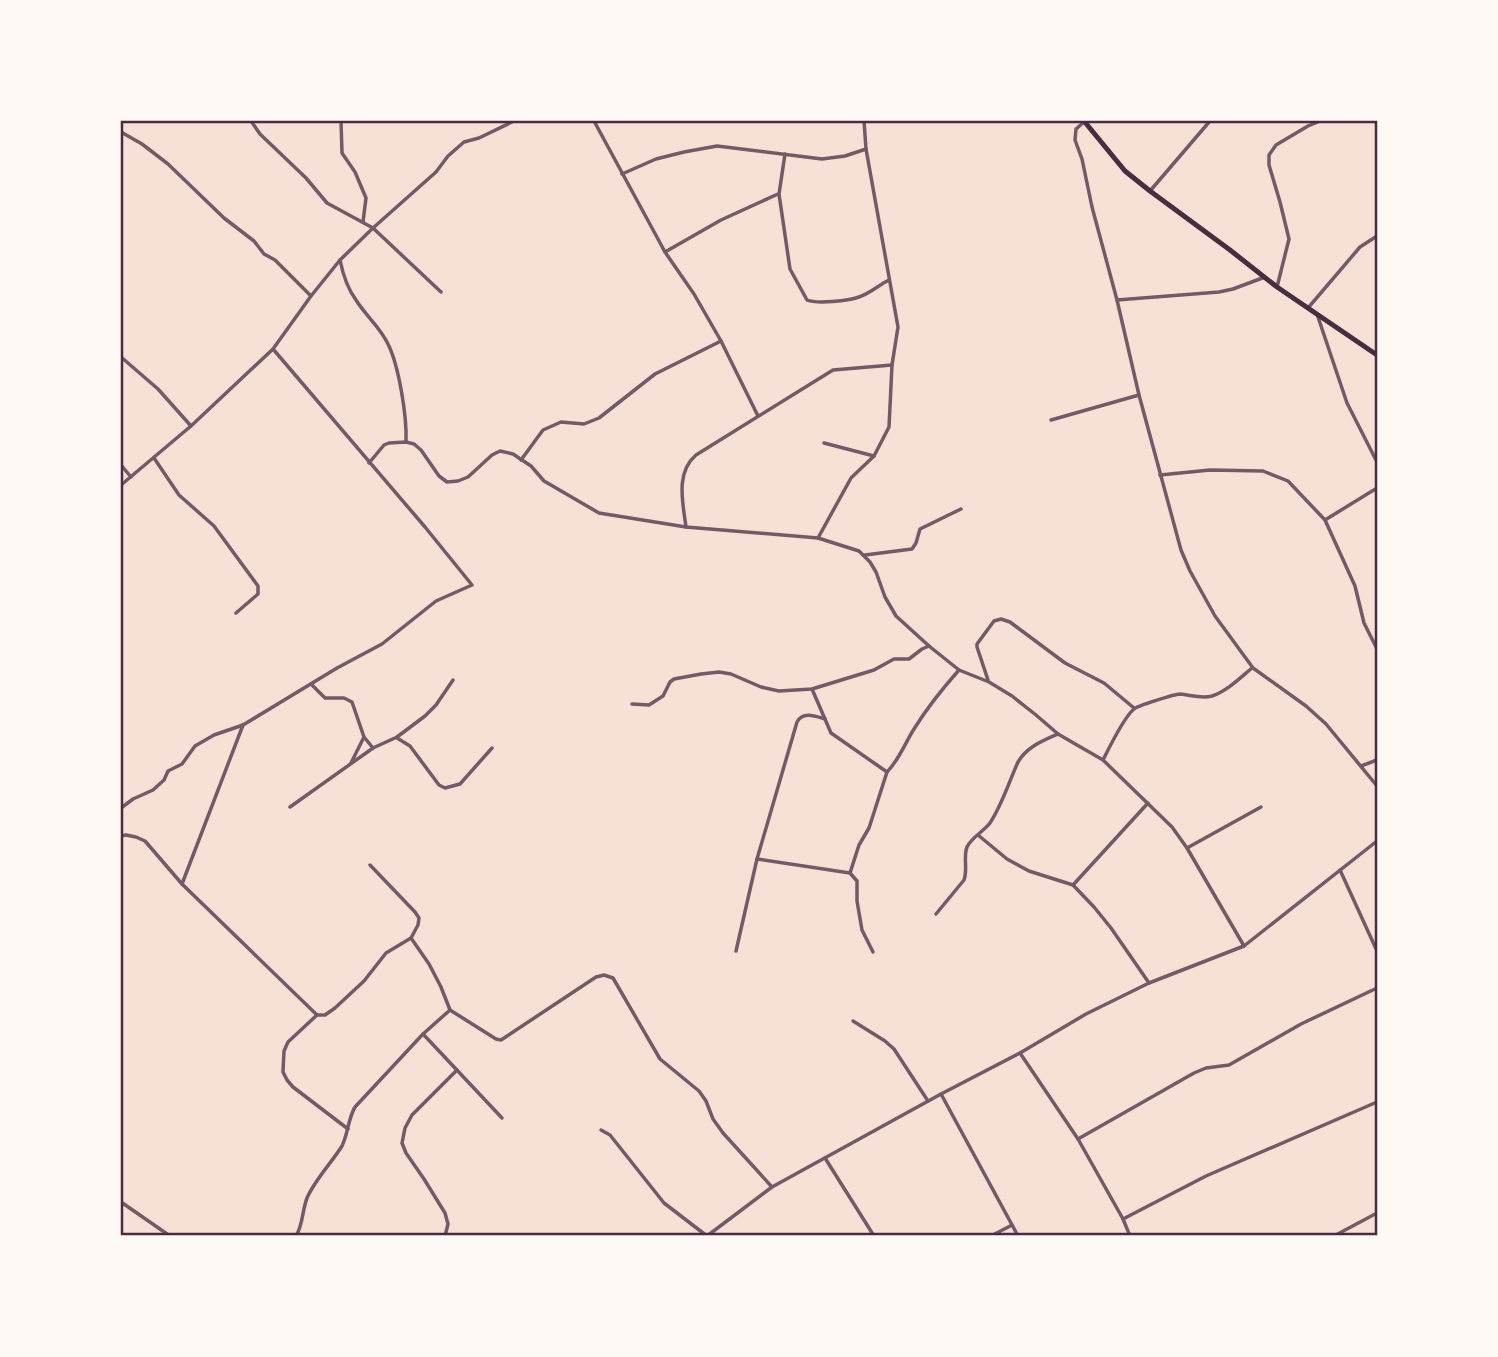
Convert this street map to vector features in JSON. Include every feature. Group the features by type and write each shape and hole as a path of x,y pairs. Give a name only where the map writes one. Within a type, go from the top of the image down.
{"main road":[{"path":"1084,121 1125,171 1150,191 1277,287 1377,355"}],"street":[{"path":"251,121 260,134 306,178 327,203 373,228 441,292"},
{"path":"341,121 342,153 366,198 363,222"},
{"path":"121,485 191,426 273,349 340,260 436,172 448,156 464,142 479,138 514,121"},
{"path":"594,121 665,252 694,294 721,341 758,416"},
{"path":"818,538 851,478 874,456 889,427 892,365 898,327 866,149 864,121"},
{"path":"1084,121 1076,129 1075,140 1082,159 1094,218 1160,475 1181,550 1190,571 1215,616 1252,668 1326,723 1377,786"},
{"path":"1150,191 1209,121"},
{"path":"1277,287 1289,239 1269,165 1269,155 1276,145 1308,125 1320,121"},
{"path":"121,132 168,164 311,296"},
{"path":"622,174 656,159 717,146 822,159 845,156 866,149"},
{"path":"785,154 779,194 790,269 807,300 815,302 854,299 890,279"},
{"path":"665,252 721,220 779,194"},
{"path":"1308,308 1360,247 1377,236"},
{"path":"340,260 350,291 388,345 396,368 407,423 406,442"},
{"path":"1117,300 1219,292 1265,277"},
{"path":"1317,315 1347,403 1377,462"},
{"path":"522,460 543,430 561,422 584,424 599,418 655,374 721,341"},
{"path":"121,808 153,790 164,780 168,771 182,764 195,746 214,735 243,725 382,644 436,601 472,584 273,349"},
{"path":"121,356 158,389 191,426"},
{"path":"686,527 682,490 685,467 690,460 833,370 892,365"},
{"path":"1051,420 1139,395"},
{"path":"369,463 384,445 406,442 421,450 439,476 447,482 458,481 468,477 492,454 500,451 513,454 531,466 544,481 599,513 686,527 818,538 859,551 865,555 876,572 885,597 896,616 929,646 960,670 989,682 1058,734 1103,760 1172,827 1244,946"},
{"path":"824,443 874,456"},
{"path":"154,458 179,495 214,526 258,586 258,594 236,613"},
{"path":"121,465 131,477"},
{"path":"1160,475 1210,470 1263,471 1288,481 1325,520 1355,586 1364,623 1377,649"},
{"path":"1325,520 1377,488"},
{"path":"865,555 912,549 920,529 961,509"},
{"path":"989,682 977,644 994,621 1001,619 1010,622 1065,663 1104,684 1134,708"},
{"path":"632,704 649,705 663,696 674,679 719,672 779,691 812,689 874,670 894,659 909,659 929,646"},
{"path":"1103,760 1134,708 1172,695 1202,698 1210,696 1221,692 1252,668"},
{"path":"850,873 859,845 869,828 887,772 916,726 960,670"},
{"path":"290,807 373,748 397,737 425,716 453,680"},
{"path":"311,684 326,698 344,698 352,702 364,737 373,748"},
{"path":"812,689 831,733 887,772"},
{"path":"736,951 757,859 797,722 804,715 825,719"},
{"path":"182,884 243,725"},
{"path":"936,914 964,880 967,845 989,825 1022,755 1036,744 1058,734"},
{"path":"351,764 364,737"},
{"path":"397,737 410,746 439,785 445,788 460,784 492,748"},
{"path":"1361,766 1377,760"},
{"path":"1073,886 1148,803"},
{"path":"1187,848 1261,807"},
{"path":"978,835 1007,859 1029,871 1073,886 1111,928 1149,983"},
{"path":"121,836 145,841 182,884 317,1015"},
{"path":"601,1130 610,1135 664,1203 707,1236 772,1187 1020,1053 1086,1014 1149,983 1244,946 1377,841"},
{"path":"757,859 850,873 857,881 862,930 873,952"},
{"path":"348,1129 286,1080 283,1073 284,1051 288,1042 317,1015 325,1015 335,1008 363,981 386,953 411,938 418,925 419,918 370,865"},
{"path":"1340,870 1377,951"},
{"path":"411,938 429,964 450,1010 501,1040 596,977 609,975 660,1059 699,1091 723,1133 772,1187"},
{"path":"1078,1139 1194,1073 1206,1068 1229,1065 1301,1024 1377,988"},
{"path":"296,1236 300,1230 307,1199 342,1146 355,1107 423,1034 450,1010"},
{"path":"853,1021 894,1049 928,1101"},
{"path":"423,1034 502,1118"},
{"path":"1020,1053 1078,1139 1130,1236"},
{"path":"445,1236 448,1224 446,1213 402,1143 405,1128 412,1115 457,1070"},
{"path":"941,1094 1018,1236"},
{"path":"1123,1219 1206,1176 1377,1102"},
{"path":"825,1158 874,1236"},
{"path":"121,1202 170,1236"},
{"path":"1334,1236 1377,1213"},
{"path":"991,1236 1012,1225"}]}
